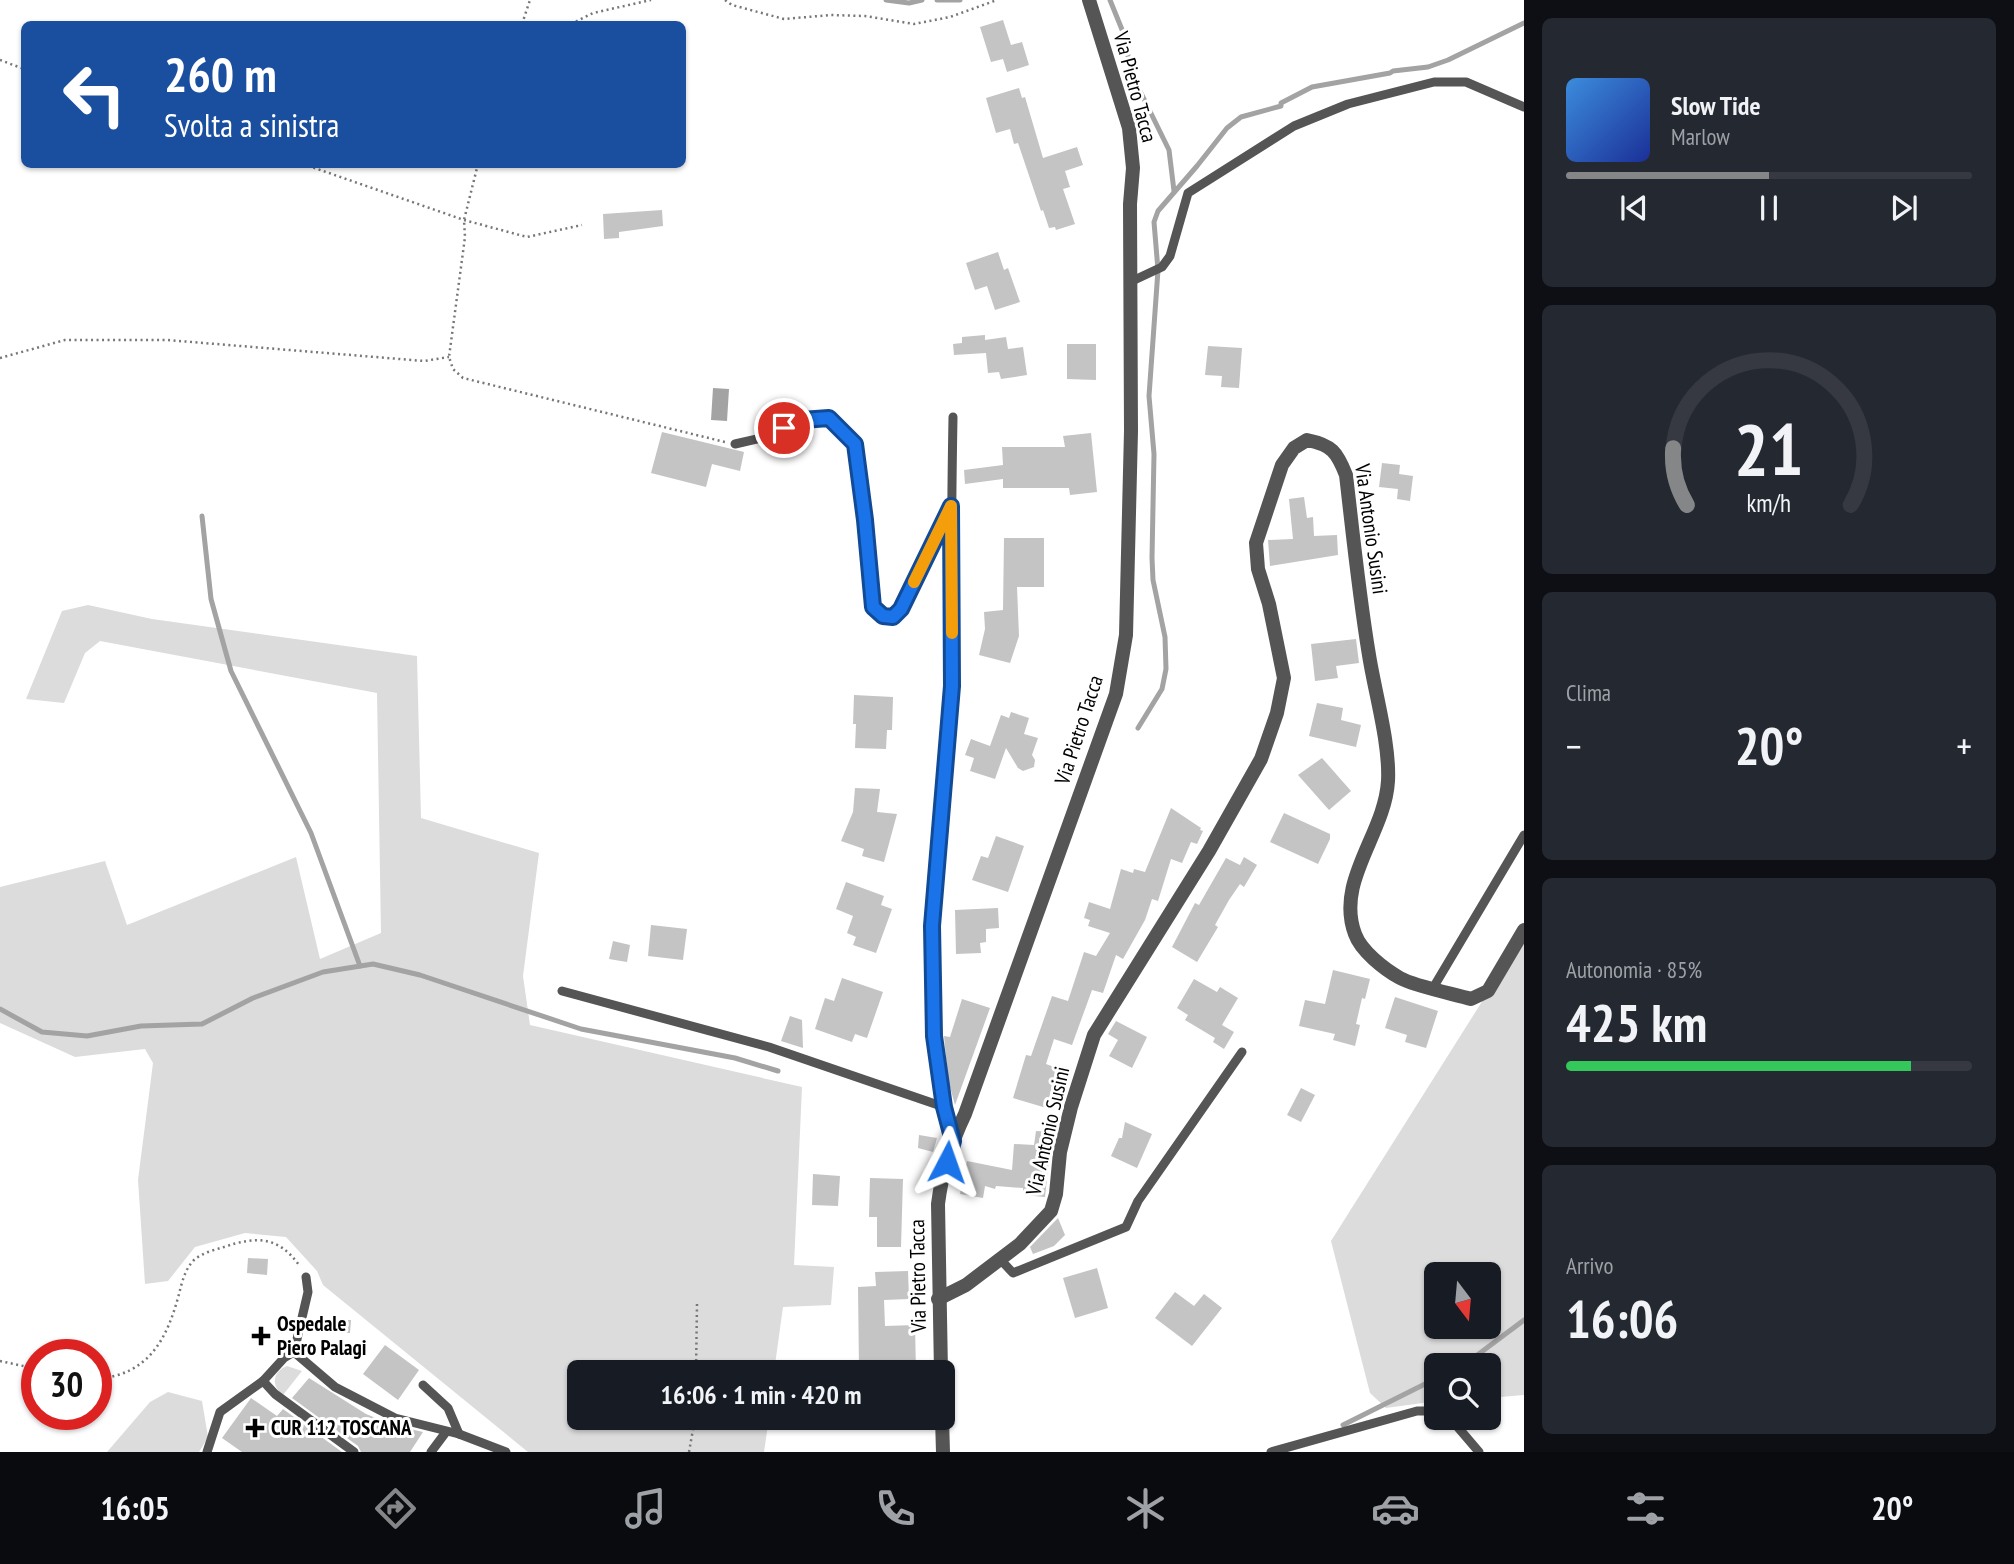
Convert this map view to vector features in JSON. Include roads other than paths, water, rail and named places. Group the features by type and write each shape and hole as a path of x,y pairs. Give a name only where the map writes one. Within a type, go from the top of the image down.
{"street":[{"name":"Via Pietro Tacca","path":"941,1360 938,1204 941,1184 953,1141 1116,694 1126,635 1131,431 1130,204 1133,168 1129,128 1089,0"},
{"name":"Via Antonio Susini","path":"938,1299 966,1286 1020,1244 1051,1212 1065,1130 1094,1035 1209,851 1261,759 1277,713 1284,678 1269,604 1255,555 1256,543 1282,465 1294,448 1307,440 1323,443 1338,455 1346,475 1361,607 1384,739 1388,781 1382,816 1356,874 1348,910 1355,936 1369,954 1401,979 1471,999 1488,991 1524,930"},
{"path":"942,1430 943,1452"}],"lane":[{"path":"1130,282 1162,267 1170,256 1188,193 1294,126 1348,104 1434,82 1466,82 1524,107"},
{"path":"953,417 952,686 932,926 934,1036 944,1107 953,1141"},
{"path":"735,444 766,437 802,420 829,418 855,444 873,607 883,616 893,617 901,609 951,506"},
{"path":"1433,988 1524,835"},
{"path":"562,991 769,1047 944,1107"},
{"path":"999,1258 1013,1273 1126,1227 1138,1201 1242,1052"},
{"path":"207,1452 220,1412 263,1381 284,1358 294,1352 307,1292 306,1277"},
{"path":"294,1352 335,1387 395,1418 459,1434 506,1452"},
{"path":"263,1381 275,1394 354,1452"},
{"path":"423,1385 448,1408 459,1434"},
{"path":"1271,1452 1417,1410 1424,1410"},
{"path":"1460,1430 1479,1452"},
{"path":"431,1452 446,1432"}],"waterway":[{"path":"886,0 909,3 922,0"},
{"path":"937,0 960,0"},
{"path":"1110,0 1125,37 1128,56 1140,91 1169,150 1174,191"},
{"path":"1138,728 1162,689 1166,669 1165,637 1153,580 1154,454 1149,396 1158,270 1154,222 1158,211 1227,128 1241,117 1281,106 1281,103 1312,87 1428,67 1524,23"},
{"path":"202,516 211,599 231,671 311,833 360,966"},
{"path":"0,1009 42,1032 87,1036 141,1026 202,1024 253,998 323,972 373,964 420,975 581,1029 735,1058 778,1071"},
{"path":"1480,1353 1524,1320"},
{"path":"1343,1425 1424,1384"}],"place":[{"name":"Ospedale Piero Palagi","path":"261,1336"},
{"name":"CUR 112 TOSCANA","path":"255,1428"}]}
